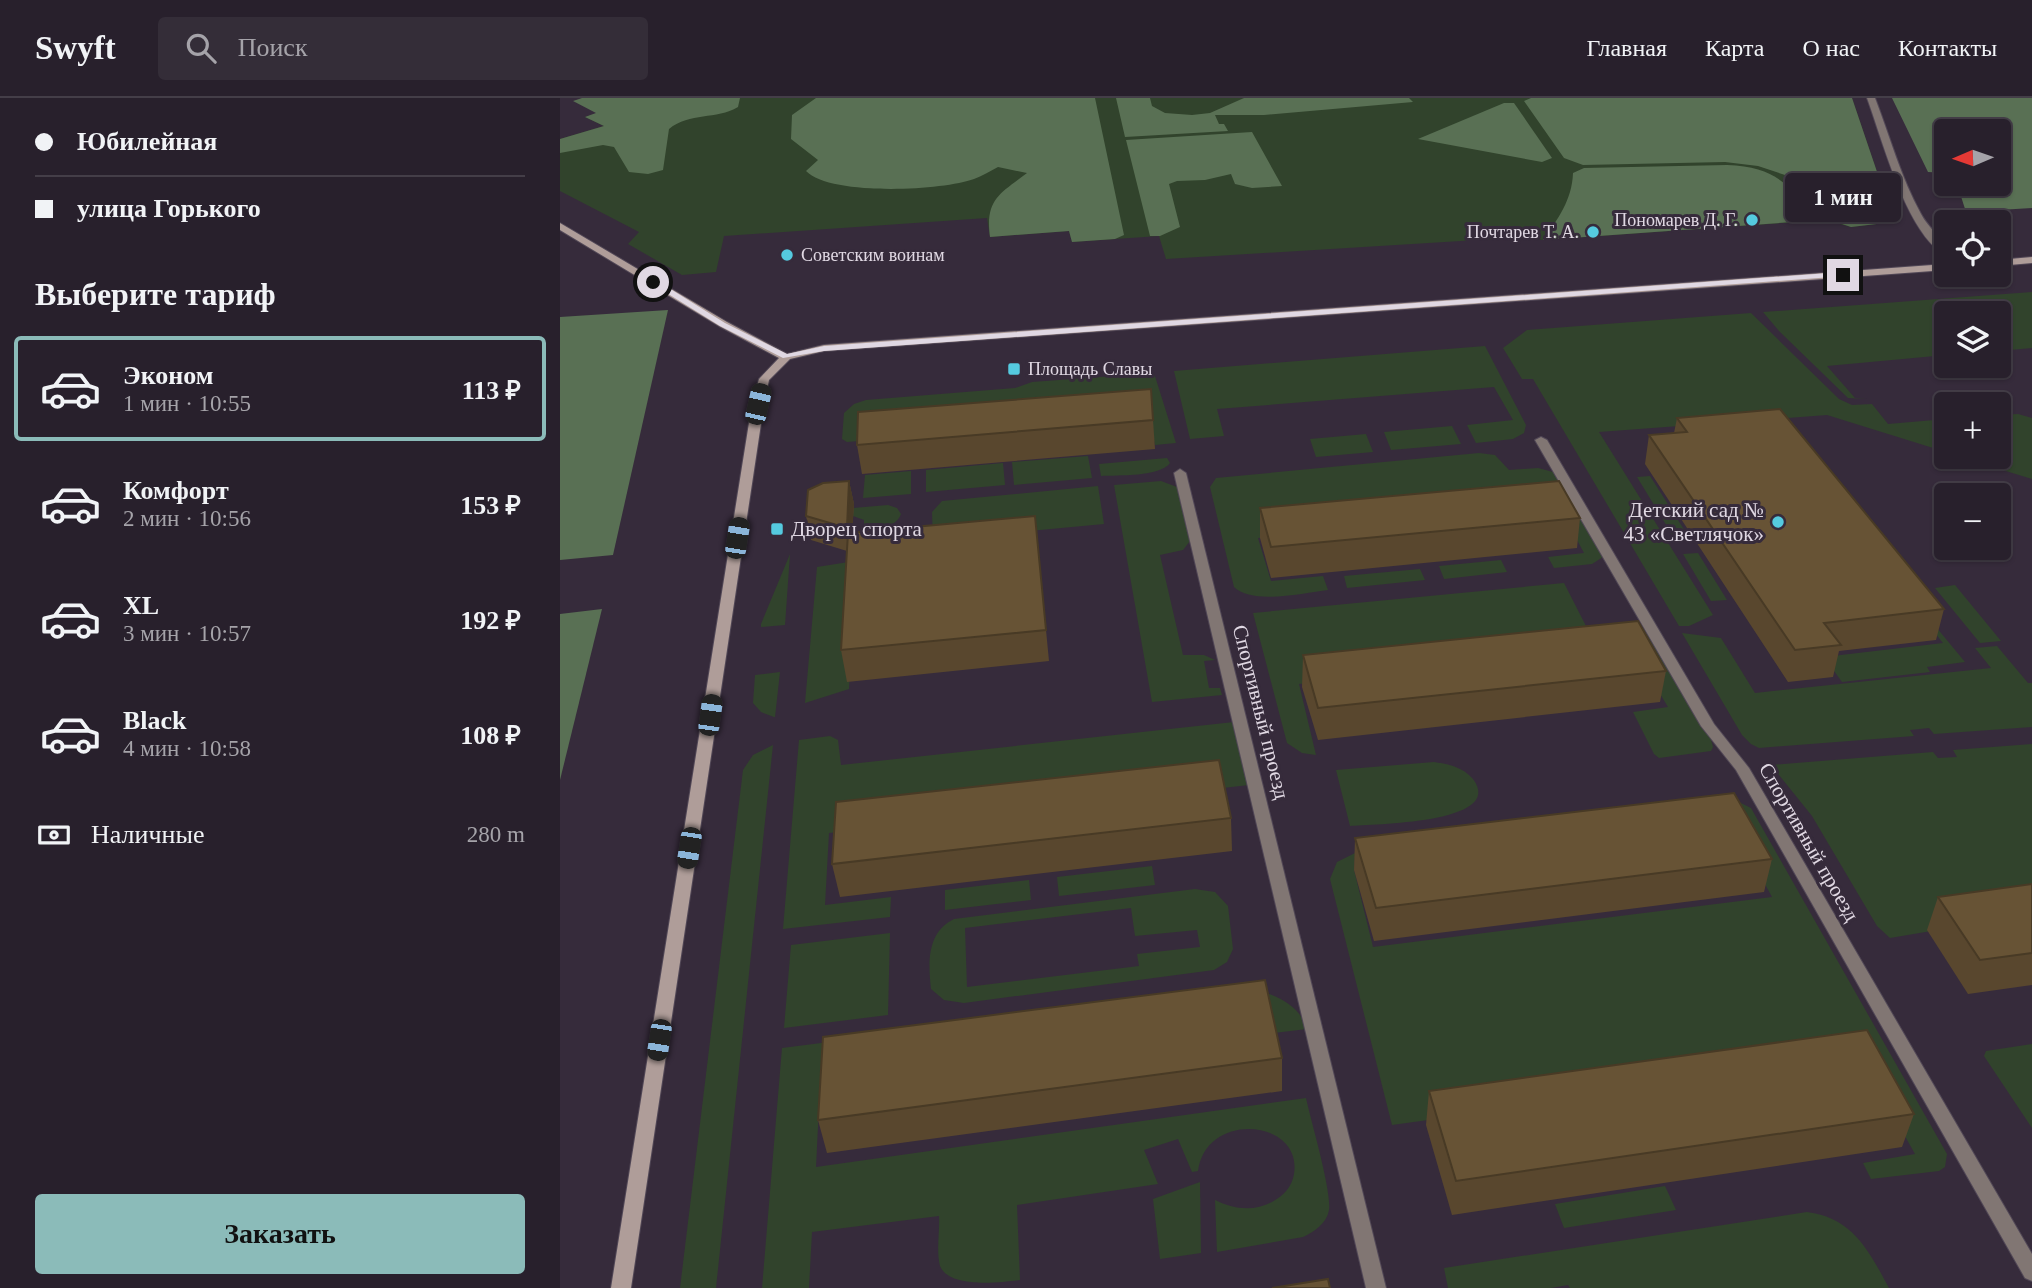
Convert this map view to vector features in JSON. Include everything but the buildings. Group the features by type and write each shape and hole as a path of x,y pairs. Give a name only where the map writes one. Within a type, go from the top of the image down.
{"main road":[{"path":"560,226 723,324 786,357"},
{"path":"2011,262 2032,260"},
{"path":"621,1288 758,404 764,379 786,357 824,348 1934,268"}],"street":[{"path":"1871,98 1895,170 1924,229 1934,239"},
{"name":"Спортивный проезд","path":"1541,440 1708,726 1742,768 2032,1272"},
{"name":"Спортивный проезд","path":"1180,473 1376,1288"}],"green space":[{"path":"582,98 740,98 738,107 730,111 686,120 669,129 663,170 648,174 629,172 614,147 603,145 560,153 560,139 604,126 585,117 596,113 573,101"},
{"path":"648,98 1852,98 1894,222 1851,227 1825,220 1543,240 1526,237 1166,259 1159,236 1072,242 1069,231 990,237 987,218 724,236 716,272 682,275 628,244 639,232 560,191 560,139 604,126 585,117"},
{"path":"816,98 1095,98 1124,235 1115,239 1072,242 1069,231 990,237 990,214 996,199 1027,173 998,167 977,178 958,183 913,188 861,188 819,179 806,171 818,160 791,139 792,115"},
{"path":"1116,98 1150,98 1152,106 1165,113 1192,115 1210,113 1244,98 1409,98 1413,102 1264,115 1215,115 1219,124 1224,124 1228,131 1125,137"},
{"path":"1531,98 1852,98 1894,222 1851,227 1830,220 1785,175 1758,166 1725,162 1583,165 1564,158 1524,101"},
{"path":"1892,98 2032,98 2032,208 1965,210 1961,196 2011,196 2011,119 1934,119 1934,172 1928,172"},
{"path":"1504,103 1514,103 1552,158 1542,162 1418,139"},
{"path":"1252,132 1282,186 1252,188 1235,184 1231,174 1169,184 1180,227 1160,236 1150,236 1126,140"},
{"path":"1727,165 1759,170 1781,180 1821,220 1543,240 1567,201 1573,173 1584,168"},
{"path":"2032,292 2032,348 2011,350 2011,301 1934,301 1934,356 1827,366 1855,398 1867,399 1848,398 1763,312"},
{"path":"668,310 613,555 560,560 560,317"},
{"path":"1751,313 1839,399 1852,405 1872,404 1888,424 1934,420 1934,448 1827,415 1599,432 1713,615 1689,626 1679,626 1533,379 1522,379 1503,348 1527,330"},
{"path":"1485,346 1526,425 1524,433 1513,439 1476,443 1467,425 1513,420 1494,387 1217,409 1224,436 1190,439 1174,371"},
{"path":"1154,373 1176,443 1155,445 1148,416 847,442 842,439 844,413 854,404 866,400 1015,388 1032,382"},
{"path":"2011,414 2032,418 2032,479 1999,469 2011,469"},
{"path":"1452,426 1461,444 1391,450 1384,432"},
{"path":"1366,434 1373,452 1316,457 1310,439"},
{"path":"1479,453 1495,455 1509,470 1538,468 1557,473 1606,555 1592,564 1554,568 1548,557 1584,553 1561,510 1258,538 1271,581 1323,576 1328,590 1265,597 1242,592 1234,587 1210,487 1216,478"},
{"path":"1088,456 1092,478 1014,485 1012,462"},
{"path":"1167,458 1170,463 1157,471 1101,476 1099,464"},
{"path":"1003,463 1005,485 926,492 926,470"},
{"path":"911,471 911,494 863,498 865,475"},
{"path":"1650,476 1690,540 1676,541 1637,477"},
{"path":"1161,481 1177,487 1190,541 1183,550 1160,555 1183,655 1204,655 1215,660 1204,661 1209,688 1220,688 1222,695 1152,702 1114,485"},
{"path":"1098,486 1104,524 933,540 932,512 942,501"},
{"path":"888,505 897,508 901,514 895,523 886,527 864,529 864,520 853,516 853,508"},
{"path":"1698,553 1727,600 1711,601 1683,554"},
{"path":"790,554 785,625 761,627 761,624"},
{"path":"1501,560 1507,572 1444,579 1439,566"},
{"path":"855,561 849,689 805,703 817,567"},
{"path":"1420,569 1425,580 1347,588 1344,576"},
{"path":"1564,583 1586,626 1632,622 1651,632 1710,736 1713,747 1711,751 1659,758 1654,754 1633,712 1668,707 1633,649 1299,684 1316,755 1302,753 1287,743 1253,613"},
{"path":"1955,585 2001,641 1980,643 1935,588"},
{"path":"1902,592 1907,592 1965,662 1927,667 1930,672 1842,682 1824,657 1943,643"},
{"path":"602,609 560,780 560,614"},
{"path":"1682,633 1721,638 1755,693 1991,668 1975,648 1997,646 2028,683 2032,683 2032,727 1934,734 1929,728 1910,730 1914,736 1759,748 1742,735"},
{"path":"780,672 774,717 761,712 753,703 755,675"},
{"path":"1234,722 1249,785 829,833 825,905 891,897 890,917 783,929 799,740 830,736 838,740 841,765"},
{"path":"2032,744 2032,914 1890,938 1877,926 1812,816 1771,765 1933,752 1938,758 1957,757 1953,750"},
{"path":"773,745 716,1288 680,1288 743,770 753,755"},
{"path":"1434,762 1460,769 1473,779 1478,794 1471,805 1432,819 1350,826 1336,770"},
{"path":"1737,801 1751,808 1947,1154 1945,1167 1939,1171 1871,1179 1863,1163 1915,1154 1862,1060 1392,1125 1330,879 1337,862 1355,853 1354,870 1373,947 1772,897 1734,828"},
{"path":"1152,866 1155,885 1059,896 1057,877"},
{"path":"1029,880 1031,900 945,910 945,890"},
{"path":"1195,889 1215,892 1228,906 1233,949 1227,962 1214,970 964,1003 944,1000 931,989 931,949 939,932 954,919","holes":["1131,908 1135,936 1197,930 1200,947 1137,954 1139,966 967,987 965,928"]},
{"path":"890,933 888,1015 784,1028 791,945"},
{"path":"1264,992 1290,1005 1300,1015 1307,1029 1274,1033"},
{"path":"884,1035 821,1066 816,1167 1306,1098 1321,1156 1329,1201 1328,1215 1319,1226 1303,1237 1217,1252 1215,1200 1243,1208 1265,1205 1286,1191 1294,1174 1293,1156 1284,1142 1270,1133 1252,1129 1234,1131 1218,1138 1205,1151 1198,1171 1192,1172 1178,1139 1144,1150 1158,1184 1017,1205 1020,1280 963,1281 945,1273 939,1260 939,1216 812,1232 809,1288 762,1288 782,1048"},
{"path":"2032,1044 2032,1128 1984,1056 1986,1051"},
{"path":"1200,1182 1201,1253 1160,1259 1153,1199"},
{"path":"1665,1186 1676,1210 1564,1228 1555,1204"},
{"path":"1807,1212 1836,1221 1858,1238 1889,1288 1570,1288 1568,1285 1551,1288 1448,1288 1444,1268"}],"place":[{"name":"Пономарев Д. Г.","path":"1752,220"},
{"name":"Почтарев Т. А.","path":"1593,232"},
{"name":"Советским воинам","path":"787,255"},
{"name":"Площадь Славы","path":"1014,369"},
{"name":"Детский сад № 43 «Светлячок»","path":"1778,522"},
{"name":"Дворец спорта","path":"777,529"}],"route":[{"path":"653,282 723,324 786,357 824,348 1843,275"}]}
